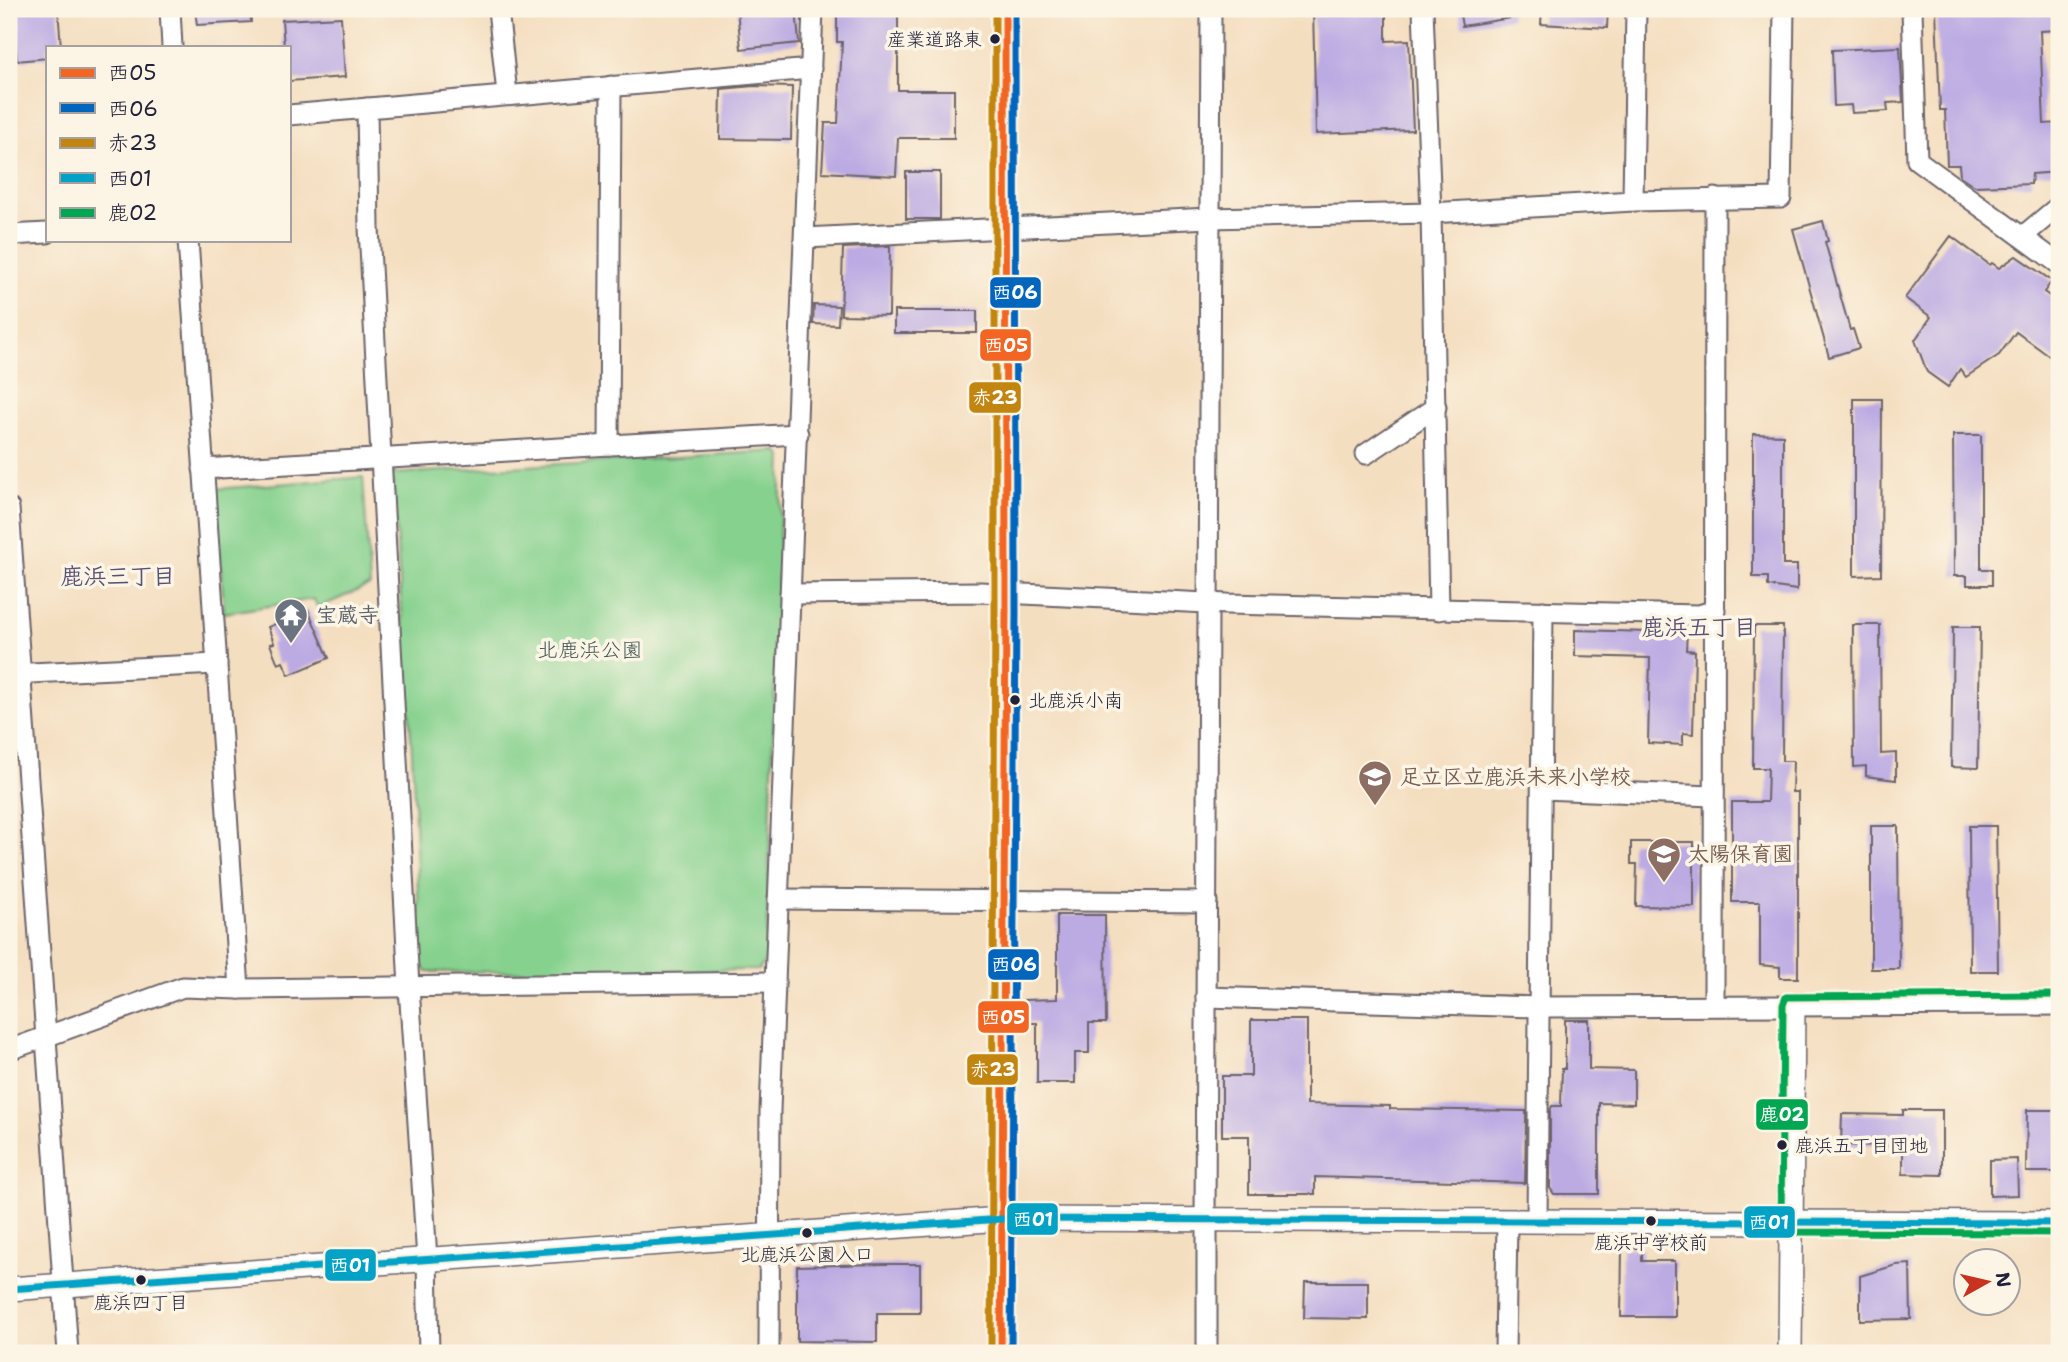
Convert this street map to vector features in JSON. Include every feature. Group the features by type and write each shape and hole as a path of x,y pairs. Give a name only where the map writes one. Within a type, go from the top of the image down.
{"street":[{"path":"170,9 172,46"},
{"path":"498,9 507,94"},
{"path":"769,1353 775,982 813,9"},
{"path":"1001,1353 1006,594 1005,9"},
{"path":"1207,1353 1211,9"},
{"path":"1423,9 1431,213 1439,610"},
{"path":"1633,201 1636,9"},
{"path":"805,238 1209,218 1431,213 1633,201 1781,198 1784,9"},
{"path":"1912,9 1917,160 2059,264"},
{"path":"290,115 811,69"},
{"path":"609,445 611,86"},
{"path":"367,108 369,228 408,987 427,1259 429,1353"},
{"path":"1714,1005 1712,796 1715,198"},
{"path":"2023,236 2059,206"},
{"path":"9,235 46,233"},
{"path":"188,242 239,989"},
{"path":"1366,454 1436,407"},
{"path":"203,469 798,434"},
{"path":"9,508 15,674 65,1284 68,1353"},
{"path":"790,594 1006,594 1439,610 1699,615 1715,610"},
{"path":"1537,1221 1543,611"},
{"path":"15,674 217,664"},
{"path":"1542,789 1712,796"},
{"path":"778,899 1207,902"},
{"path":"9,1050 183,987 239,989 775,982"},
{"path":"1206,997 1538,1007 2059,1005"},
{"path":"1790,1353 1793,1005"},
{"path":"9,1289 1002,1219 2059,1223"},
{"path":"1505,1353 1507,1221"}],"green space":[{"name":"北鹿浜公園","path":"778,451 782,456 766,961 758,970 427,972 421,965 412,752 392,474"},
{"path":"363,477 370,585 318,608 314,599 224,613 216,489"}],"building":[{"path":"12,9 58,9 61,46 46,46 46,58 17,61"},
{"path":"195,9 250,9 251,22 197,25"},
{"path":"737,9 796,9 799,43 741,49"},
{"path":"837,9 898,9 898,90 954,90 954,138 898,138 896,176 822,172 825,123 838,123 842,42 837,42"},
{"path":"1313,9 1386,9 1386,41 1409,40 1413,130 1316,134"},
{"path":"1459,9 1510,9 1511,18 1462,26"},
{"path":"1542,9 1608,9 1607,28 1541,24"},
{"path":"1936,9 2059,10 2059,30 2040,31 2044,124 2059,123 2059,172 2032,174 2031,184 1975,186 1960,176 1959,165 1947,165 1945,110 1940,110"},
{"path":"341,17 345,77 290,81 290,46 284,46 282,20"},
{"path":"1900,47 1903,102 1887,103 1888,111 1852,113 1851,105 1834,106 1832,50"},
{"path":"792,87 791,140 720,139 721,89"},
{"path":"906,172 940,172 940,219 906,219"},
{"path":"1823,221 1828,241 1825,242 1850,330 1853,329 1859,348 1829,357 1793,229"},
{"path":"1951,236 1990,265 1992,263 1999,268 2016,256 2052,281 2044,292 2059,303 2059,363 2016,332 1999,355 1966,377 1960,369 1948,387 1927,372 1915,340 1931,317 1905,298"},
{"path":"890,246 889,316 841,315 843,248"},
{"path":"814,305 839,306 838,325 813,324"},
{"path":"894,311 977,311 977,333 894,333"},
{"path":"1854,399 1882,399 1881,575 1854,576"},
{"path":"1753,434 1783,435 1783,565 1797,565 1797,590 1768,586 1768,577 1753,577"},
{"path":"1953,435 1981,435 1981,569 1992,569 1992,585 1967,585 1967,576 1954,576"},
{"path":"308,610 329,658 289,675 283,662 278,664 270,644 274,643 268,627"},
{"path":"1853,625 1880,625 1881,754 1896,753 1896,780 1866,776 1866,766 1854,767"},
{"path":"1754,626 1783,626 1782,761 1793,761 1792,792 1798,792 1798,978 1780,978 1780,967 1760,965 1760,902 1732,902 1732,802 1767,802 1768,768 1753,768"},
{"path":"1953,627 1980,627 1978,768 1951,767"},
{"path":"1575,630 1687,633 1686,650 1695,651 1693,734 1683,733 1683,745 1648,743 1650,658 1575,656"},
{"path":"1871,826 1898,826 1899,969 1871,969"},
{"path":"1969,826 1996,826 1998,971 1970,971"},
{"path":"1631,842 1694,842 1694,907 1636,906 1637,864 1631,864"},
{"path":"1057,915 1105,915 1106,1023 1089,1023 1089,1053 1075,1053 1075,1083 1037,1083 1037,1023 1024,1023 1024,1000 1057,999"},
{"path":"1251,1020 1307,1020 1307,1104 1390,1106 1390,1109 1526,1111 1525,1183 1315,1177 1315,1194 1249,1194 1249,1136 1222,1136 1222,1076 1251,1076"},
{"path":"1565,1020 1589,1020 1589,1069 1634,1070 1634,1104 1599,1103 1599,1194 1554,1194 1550,1188 1550,1111 1552,1106 1561,1106 1562,1069 1565,1069"},
{"path":"1903,1110 1942,1110 1942,1175 1903,1174 1903,1146 1841,1145 1842,1114 1903,1115"},
{"path":"2027,1110 2059,1110 2059,1172 2026,1172"},
{"path":"2017,1159 2018,1195 1990,1196 1990,1160"},
{"path":"1622,1248 1642,1248 1642,1261 1675,1261 1675,1317 1621,1317"},
{"path":"920,1264 920,1313 877,1313 877,1342 797,1341 797,1266"},
{"path":"1910,1264 1911,1319 1860,1320 1860,1276 1896,1265"},
{"path":"1305,1282 1368,1282 1368,1319 1304,1318"}],"transit line":[{"name":"赤23","path":"991,1353 995,9"},
{"name":"西05","path":"1001,1353 1006,610 1005,9"},
{"name":"西06","path":"1011,1353 1016,610 1015,9"},
{"name":"鹿02","path":"2059,995 1786,997 1783,1005 1781,1222 1784,1229 1791,1232 2059,1233"},
{"name":"西01","path":"9,1289 1002,1219 2059,1223"}],"place":[{"name":"産業道路東","path":"995,39"},
{"name":"宝蔵寺","path":"291,645"},
{"name":"北鹿浜小南","path":"1015,700"},
{"name":"足立区立鹿浜未来小学校","path":"1375,807"},
{"name":"太陽保育園","path":"1664,884"},
{"name":"鹿浜五丁目団地","path":"1782,1145"},
{"name":"鹿浜中学校前","path":"1651,1221"},
{"name":"北鹿浜公園入口","path":"807,1233"},
{"name":"鹿浜四丁目","path":"141,1280"}],"district":[{"name":"鹿浜三丁目","path":"118,576"},
{"name":"鹿浜五丁目","path":"1699,627"}]}
